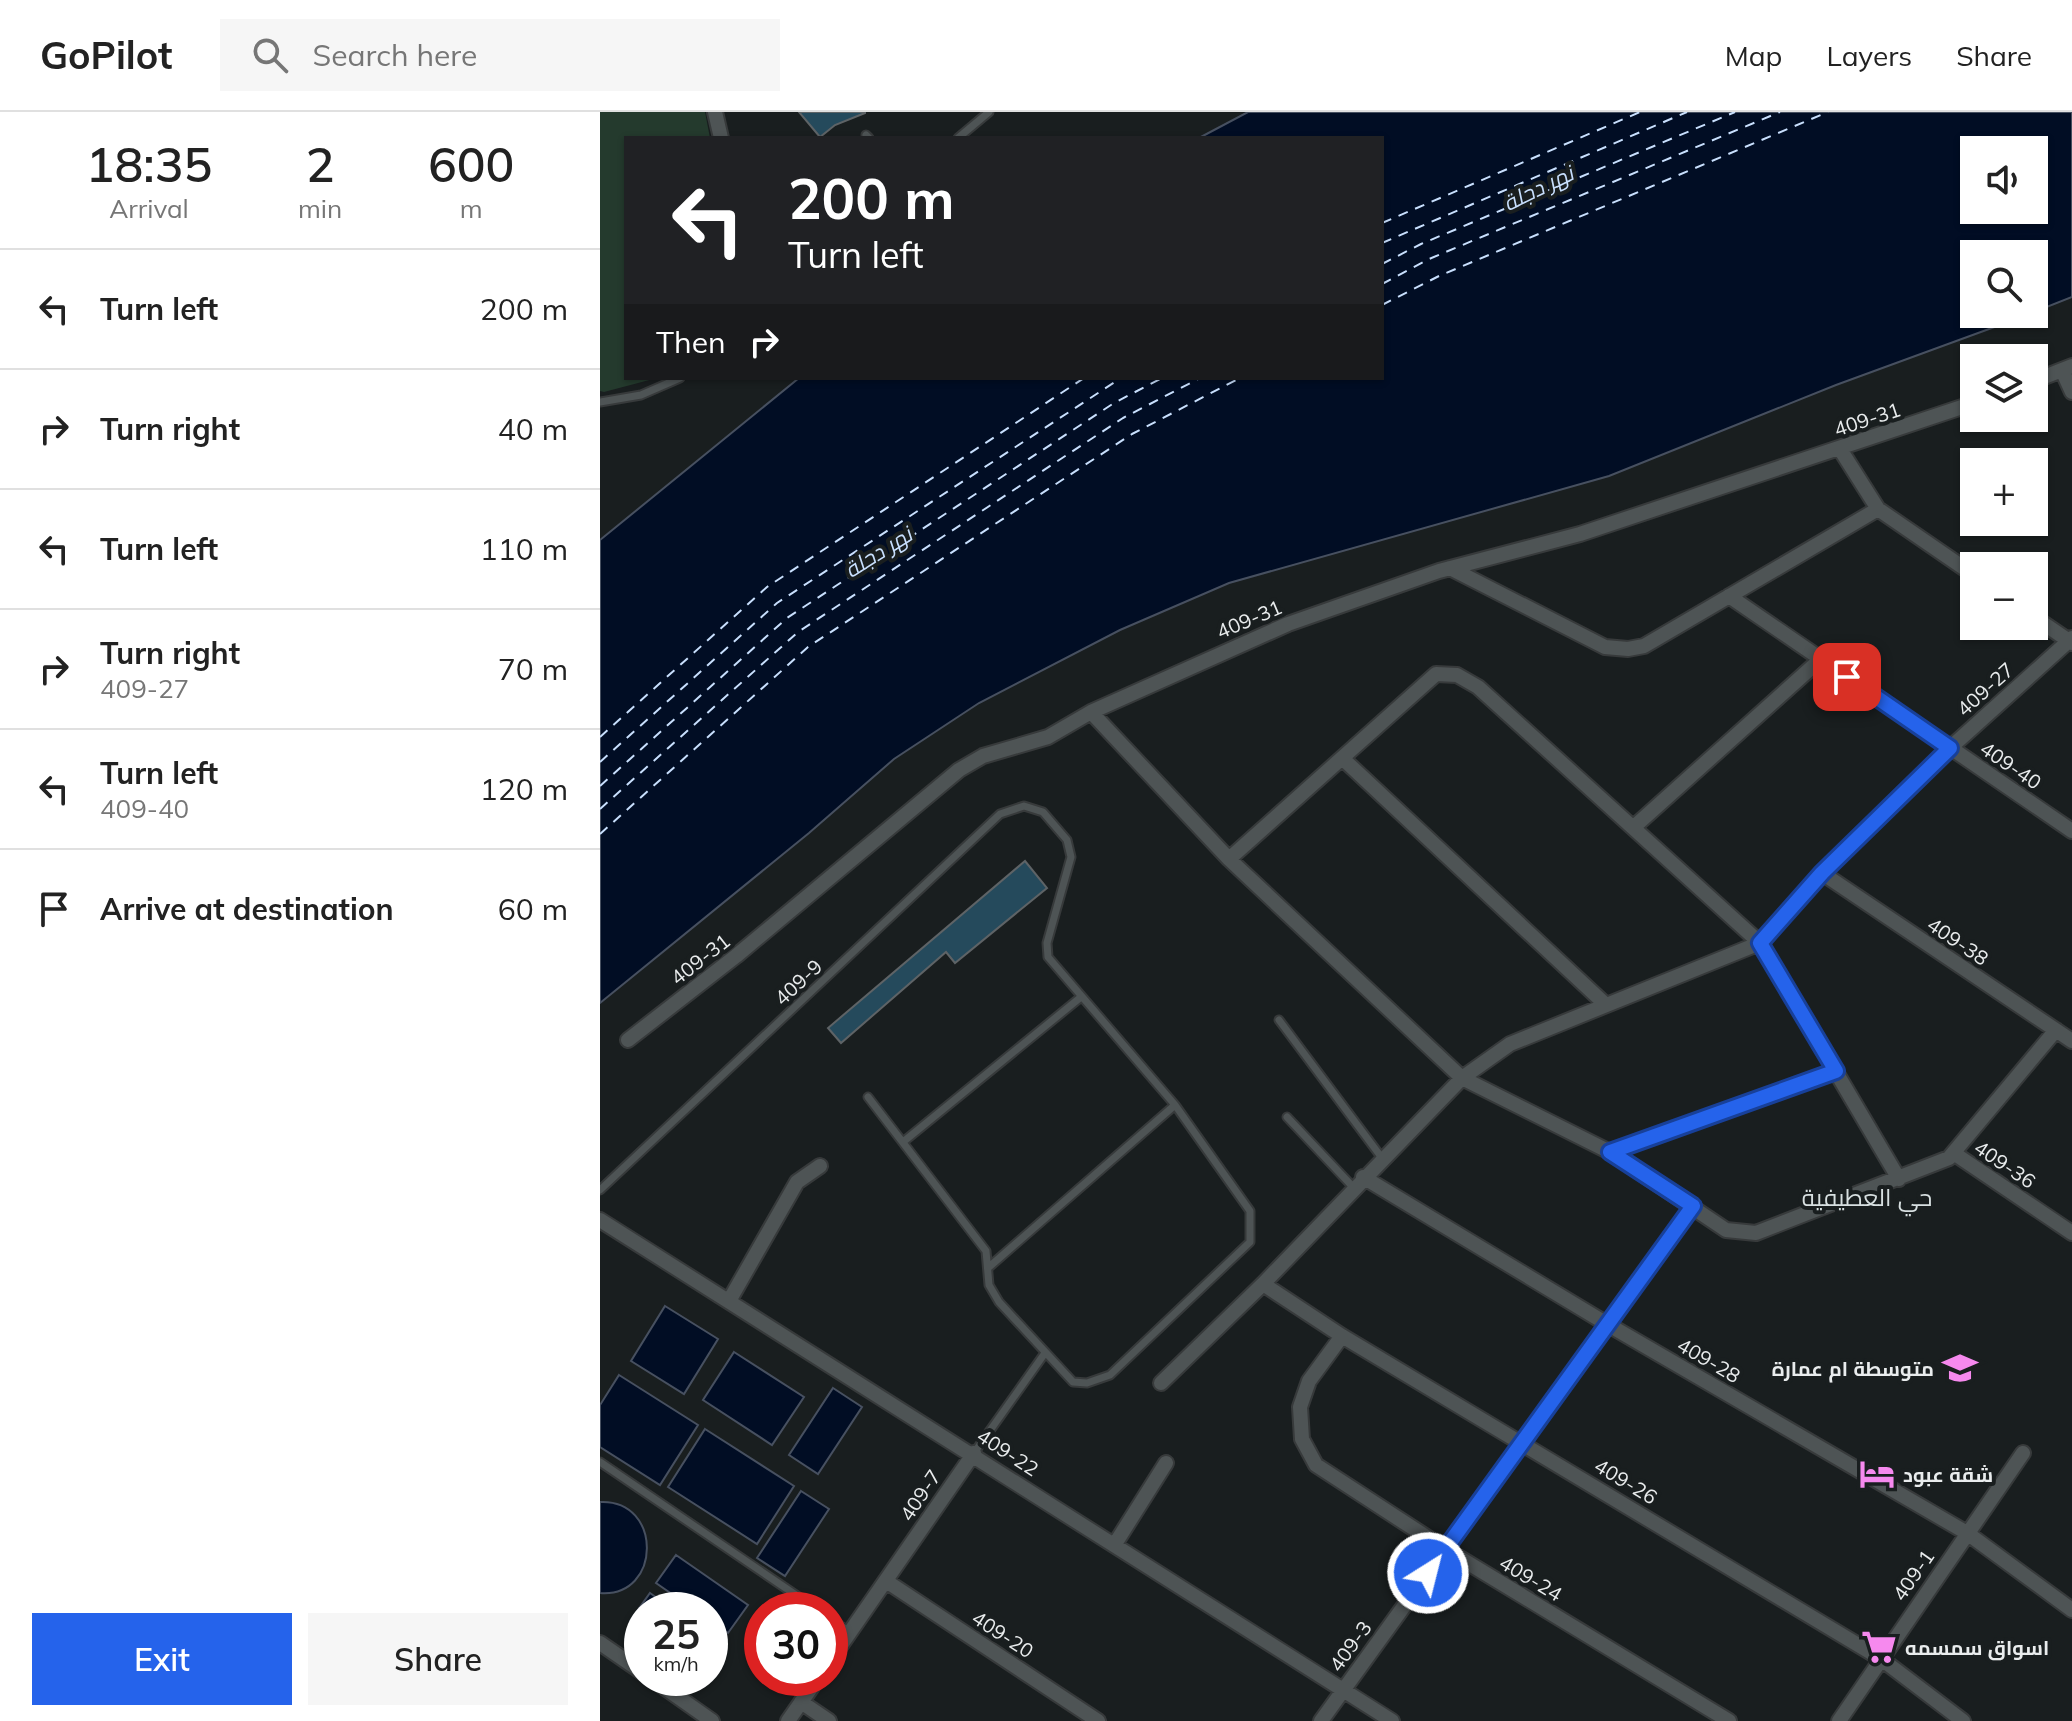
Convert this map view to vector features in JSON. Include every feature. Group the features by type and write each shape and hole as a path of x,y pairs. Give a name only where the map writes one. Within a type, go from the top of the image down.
{"street":[{"path":"715,112 721,136"},
{"path":"2048,375 2067,368 2072,392"},
{"name":"409-31","path":"628,1040 736,956 959,770 983,756 1048,737 1091,712 1288,624 1450,568 1580,534 1960,408"},
{"path":"1840,449 1878,509 1960,565"},
{"path":"1450,568 1605,647 1628,649 1644,646 1878,509"},
{"name":"409-40","path":"1729,596 2072,831"},
{"path":"2048,626 2071,641"},
{"name":"409-27","path":"1760,943 1822,873 1950,748 2071,641"},
{"path":"1635,826 1821,659"},
{"path":"1229,859 1436,674 1457,675 1478,687 1635,826 1760,943 1899,1179"},
{"path":"1091,712 1229,859 1462,1078 1610,1152 1726,1230 1756,1233 1899,1179 1955,1154 2056,1030"},
{"path":"1342,758 1605,1004"},
{"name":"409-38","path":"1822,873 2072,1041"},
{"path":"1161,1383 1263,1284 1358,1182 1462,1078 1510,1044 1760,943"},
{"path":"1610,1152 1836,1071"},
{"name":"409-36","path":"1955,1154 2072,1233"},
{"path":"729,1301 797,1182 820,1166"},
{"name":"409-28","path":"1358,1182 1967,1533 2072,1610"},
{"name":"409-3","path":"1321,1721 1693,1206"},
{"name":"409-22","path":"600,1220 974,1453 1392,1721"},
{"name":"409-26","path":"1263,1284 1342,1336 1880,1658 1963,1721"},
{"name":"409-24","path":"1342,1336 1309,1381 1300,1407 1302,1439 1316,1465 1445,1549 1729,1721"},
{"name":"409-7","path":"848,1635 974,1453"},
{"name":"409-1","path":"1839,1721 2023,1453"},
{"path":"1115,1544 1166,1463"},
{"name":"409-20","path":"886,1581 1098,1721"},
{"path":"600,1643 624,1660"},
{"path":"677,1696 712,1721"},
{"path":"788,1721 805,1696"},
{"path":"801,1702 829,1721"}],"lane":[{"path":"960,136 978,115 989,112"},
{"path":"600,402 641,395 675,380"},
{"name":"409-9","path":"600,1190 1000,814 1024,806 1043,812 1067,840 1071,857 1047,943 1048,957 1081,997"},
{"path":"868,1097 903,1142 969,1224 986,1251 989,1285 999,1302 1073,1382 1087,1383 1110,1375 1250,1242 1250,1211 1175,1105 1081,997 903,1142"},
{"path":"1279,1020 1382,1158"},
{"path":"989,1267 1175,1105"},
{"path":"1287,1117 1358,1182"},
{"name":"409-7","path":"974,1453 1045,1353"},
{"path":"600,1462 791,1592"}],"green space":[{"path":"600,112 705,112 710,136 624,136 624,380 649,380 600,391"}],"water":[{"name":"نهر دجلة","path":"1248,112 2072,112 2072,297 2048,306 2048,240 1960,240 1960,328 1992,328 1836,385 1609,476 1229,583 1120,630 979,703 894,759 809,833 600,1003 600,540 797,380 1384,380 1384,136 1203,136"},
{"path":"665,1306 718,1339 684,1394 631,1361"},
{"path":"734,1352 804,1397 772,1445 703,1400"},
{"path":"619,1375 698,1425 660,1485 600,1447 600,1405"},
{"path":"833,1388 862,1407 818,1474 789,1455"},
{"path":"705,1429 794,1486 757,1544 668,1487"},
{"path":"801,1491 829,1509 785,1576 757,1558"},
{"path":"600,1502 621,1505 635,1516 644,1531 647,1548 644,1566 635,1580 620,1590 600,1593"},
{"path":"676,1555 744,1602 744,1611 728,1633 728,1592 669,1592 656,1583"}],"building":[{"path":"799,112 865,112 835,125 819,136"},
{"path":"1025,861 1047,888 955,963 946,952 841,1043 828,1028"}],"ferry route":[{"path":"1384,222 1640,112"},
{"path":"1384,242 1687,112"},
{"path":"1384,263 1421,244 1735,112"},
{"path":"1384,283 1429,259 1780,112"},
{"path":"1384,304 1439,276 1828,112"},
{"path":"600,737 767,587 1081,380"},
{"path":"600,762 777,603 1118,380"},
{"path":"600,786 787,618 1114,403 1158,380"},
{"path":"600,809 798,632 1123,418 1196,380"},
{"path":"600,834 808,647 1132,434 1236,380"}],"place":[{"name":"متوسطة ام عمارة","path":"1960,1368"},
{"name":"شقة عبود","path":"1877,1474"},
{"name":"اسواق سمسمه","path":"1879,1647"}],"district":[{"name":"حي العطيفية","path":"1867,1197"}],"route":[{"path":"1428,1573 1693,1206 1610,1152 1836,1071 1760,943 1822,873 1950,748 1847,677"}]}
